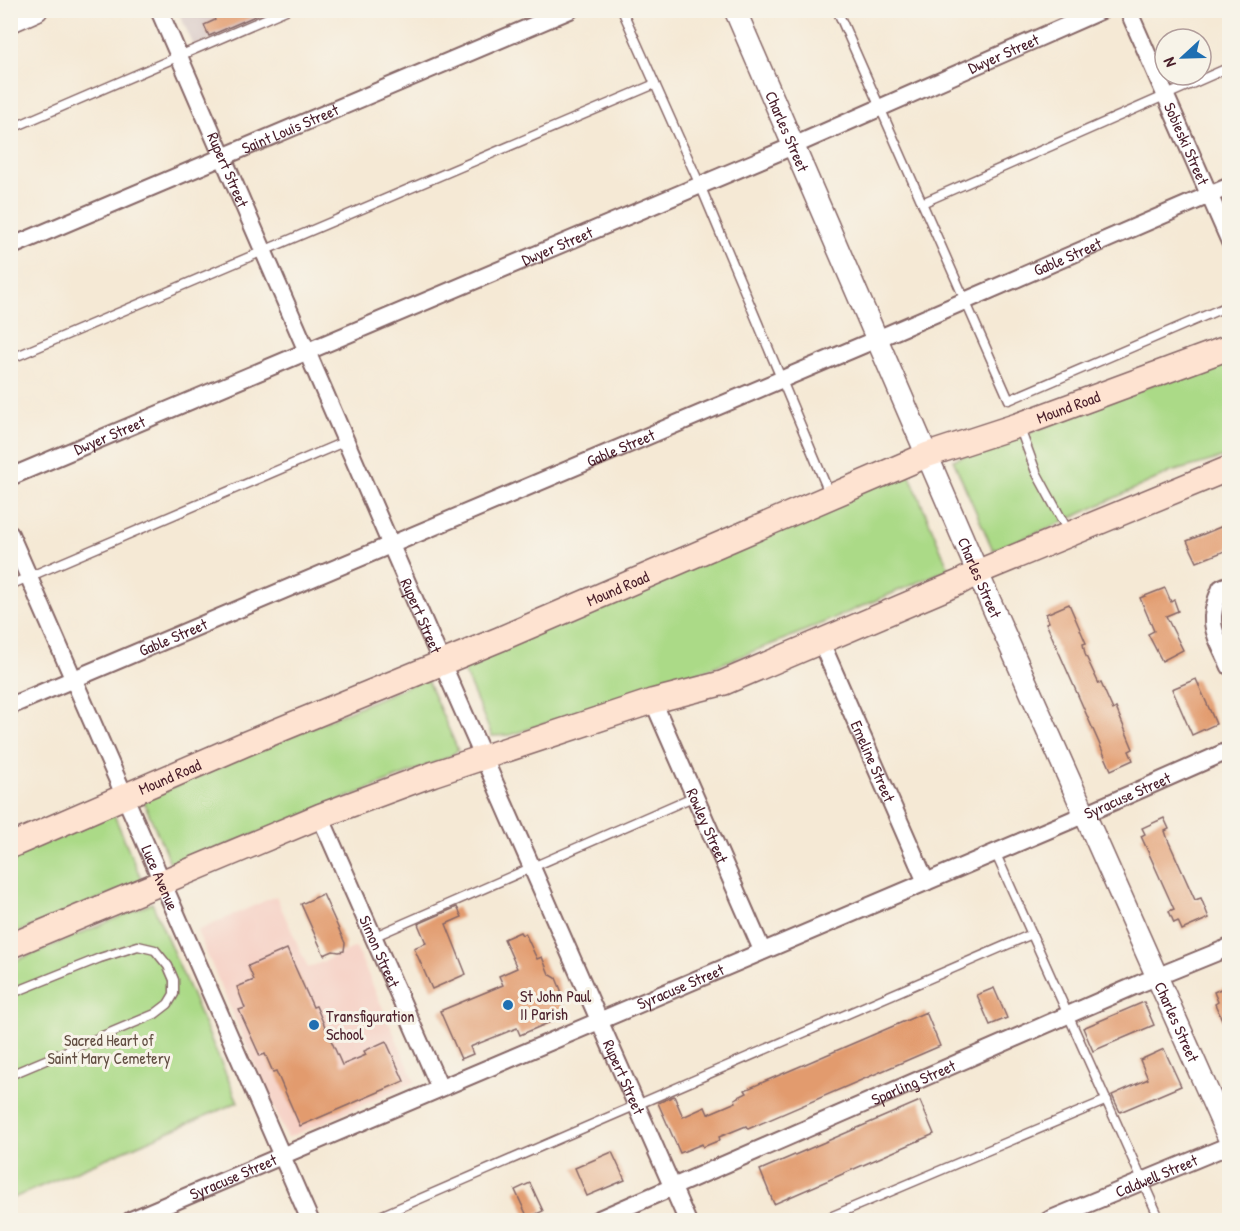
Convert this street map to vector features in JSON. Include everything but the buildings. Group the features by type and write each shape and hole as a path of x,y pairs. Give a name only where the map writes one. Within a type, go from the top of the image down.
{"main road":[{"name":"Mound Road","path":"10,846 927,455 1019,425 1230,347"},
{"path":"10,946 320,816 653,700 723,683 960,582 978,572 1230,468"}],"street":[{"path":"10,22 37,10"},
{"name":"Rupert Street","path":"159,10 483,758 687,1221"},
{"name":"Saint Louis Street","path":"10,247 570,10"},
{"name":"Charles Street","path":"735,10 978,572 1230,1143"},
{"name":"Dwyer Street","path":"10,477 793,146 1102,10"},
{"name":"Sobieski Street","path":"1128,10 1230,242"},
{"name":"Gable Street","path":"10,706 781,380 1230,186"},
{"name":"Luce Avenue","path":"10,534 310,1221"},
{"path":"1230,584 1221,588 1214,604 1212,626 1230,667"},
{"name":"Emeline Street","path":"821,642 926,882"},
{"name":"Rowley Street","path":"653,700 762,950"},
{"name":"Syracuse Street","path":"131,1221 1230,750"},
{"name":"Simon Street","path":"320,816 440,1088"},
{"name":"Sparling Street","path":"597,1221 1068,1015 1230,947"},
{"name":"Caldwell Street","path":"1049,1221 1230,1143"}],"lane":[{"path":"10,129 286,10"},
{"path":"622,10 700,185 830,496"},
{"path":"838,11 1009,400 1230,305"},
{"path":"922,203 1230,67"},
{"path":"10,359 655,84"},
{"path":"1019,425 1036,472 1070,534"},
{"path":"10,585 346,441"},
{"path":"373,937 695,796"},
{"path":"995,852 1160,1221"},
{"path":"371,1221 1032,934"},
{"path":"10,994 100,958 138,946 155,950 168,966 174,980 174,994 168,1004 155,1014 10,1075"},
{"path":"823,1221 1107,1100"}],"shaded area":[{"path":"178,11 277,11 194,46"},
{"name":"Transfiguration School","path":"276,896 308,968 356,947 415,1082 287,1138 197,931"}],"green space":[{"path":"1229,354 1229,456 1171,472 1047,529 993,550 953,460 1037,430"},
{"path":"908,471 949,569 790,637 698,673 510,735 492,736 461,664"},
{"path":"426,678 458,750 449,757 172,867 143,800"},
{"path":"112,810 142,881 11,935 11,853"},
{"name":"Sacred Heart of Saint Mary Cemetery","path":"152,903 238,1102 11,1199 11,963"}],"place":[{"name":"St John Paul II Parish","path":"508,1005"},
{"name":"Transfiguration School","path":"314,1025"}]}
